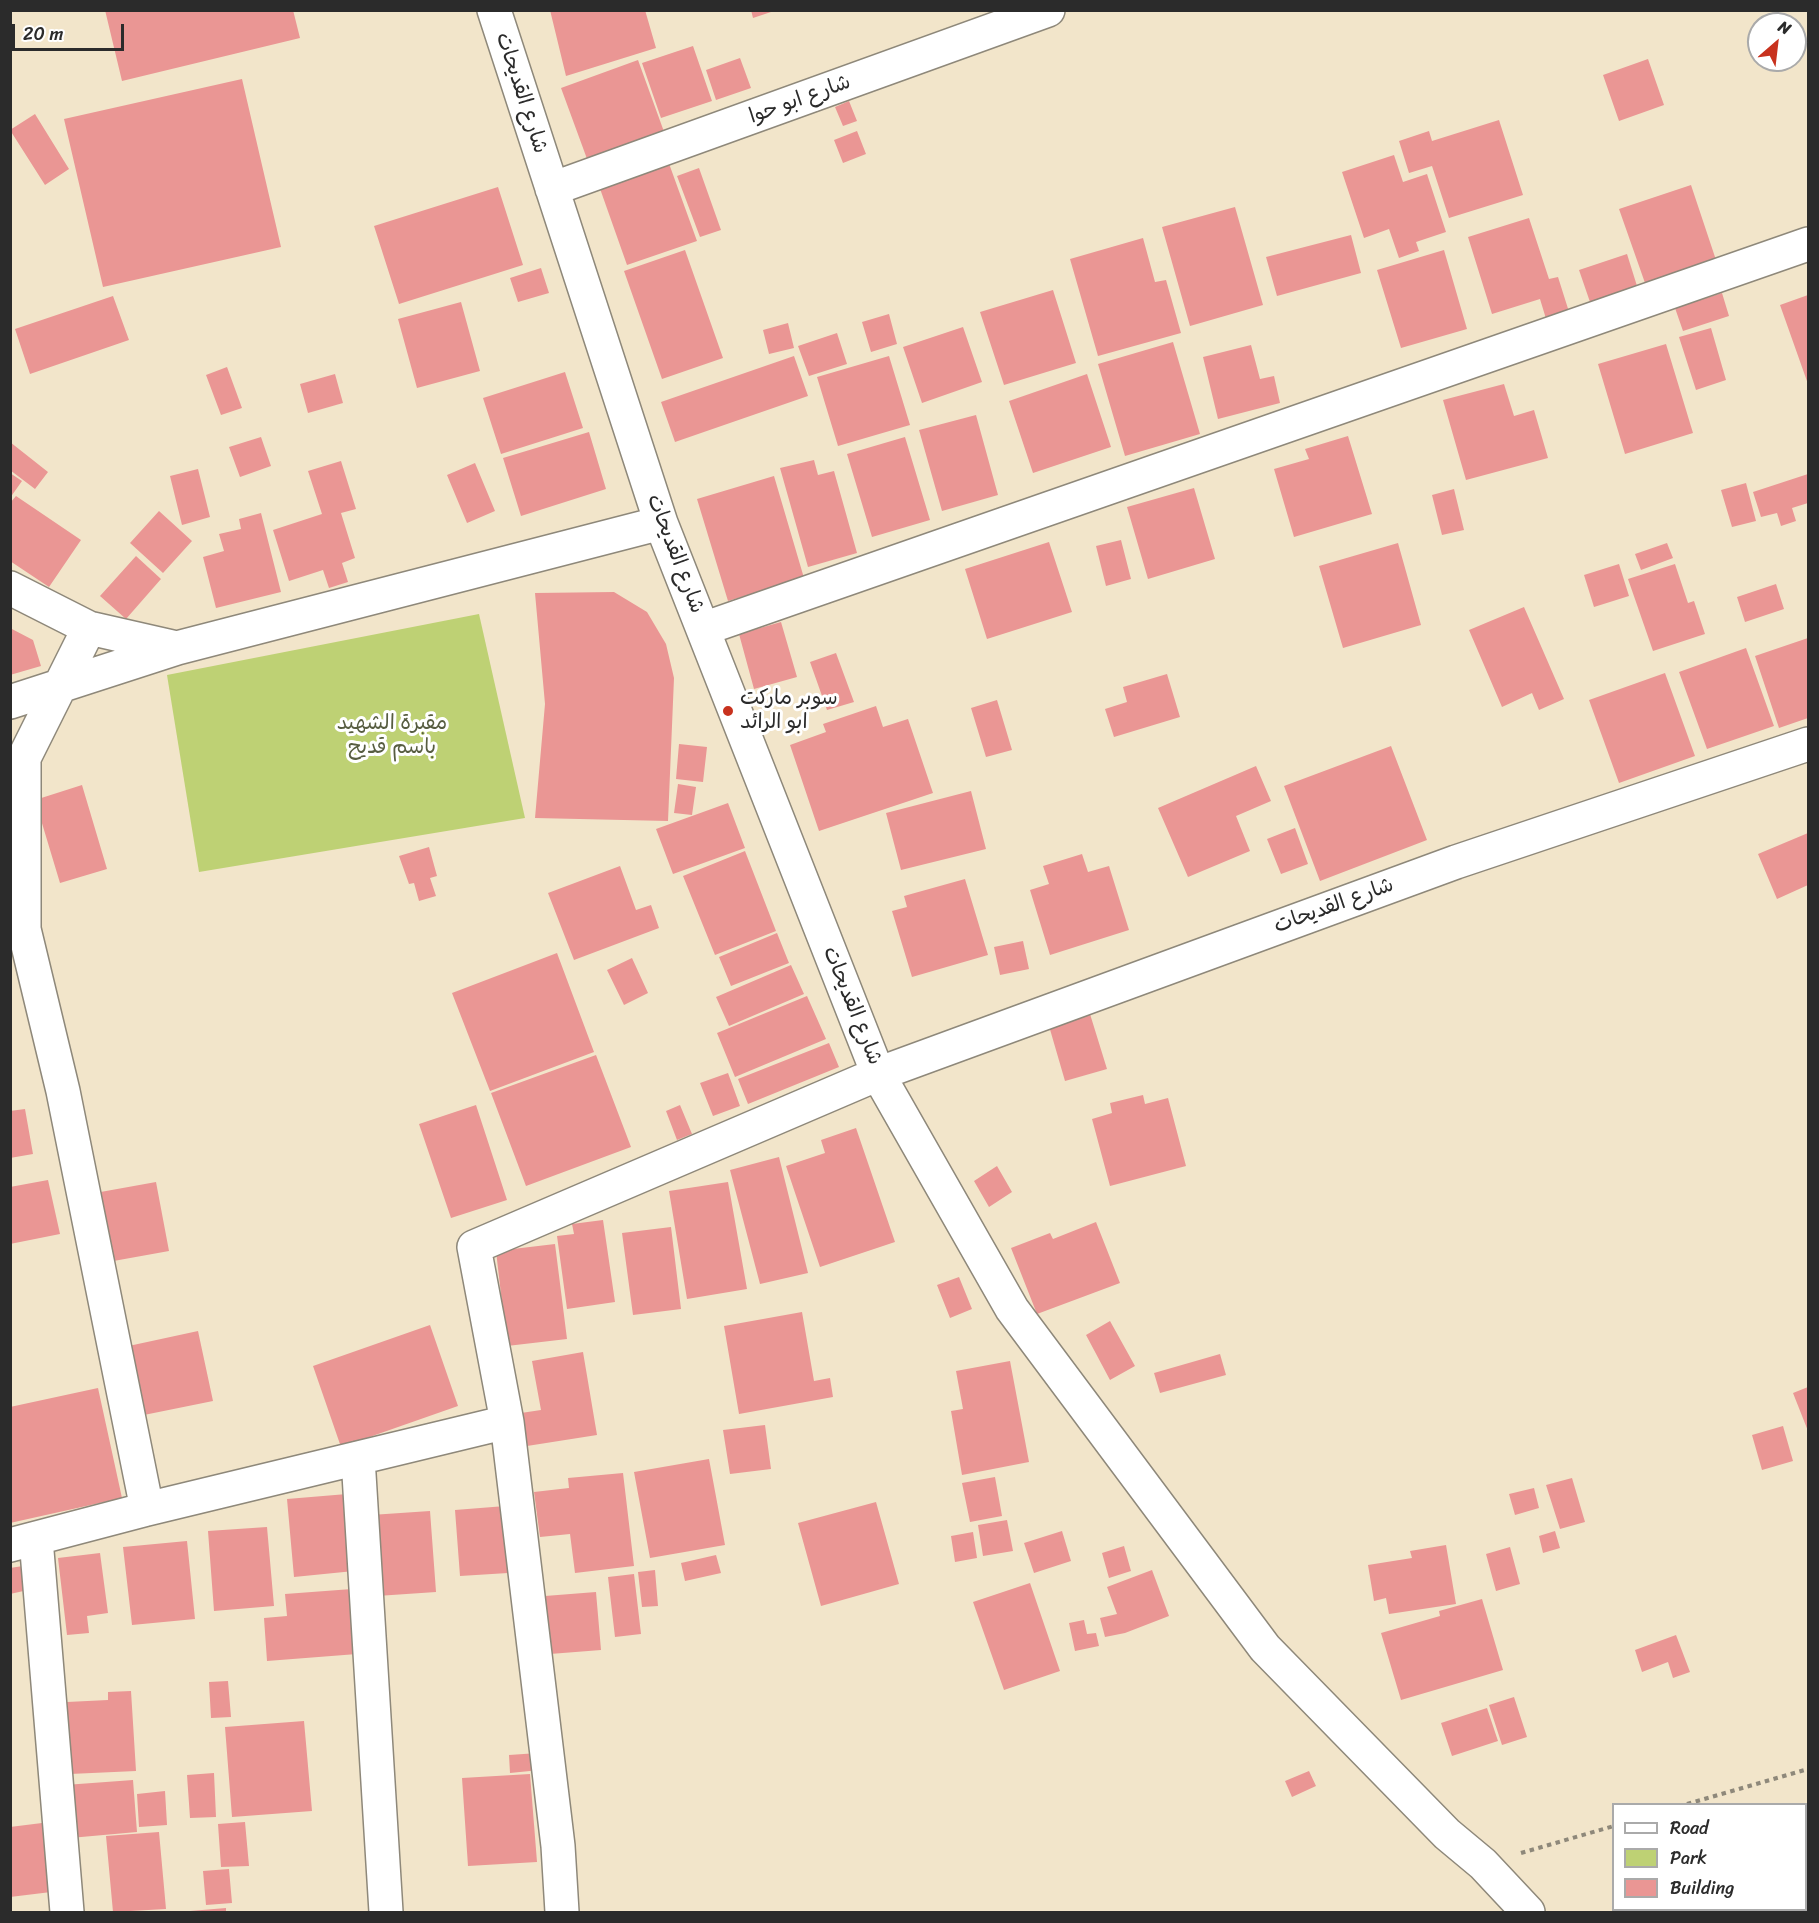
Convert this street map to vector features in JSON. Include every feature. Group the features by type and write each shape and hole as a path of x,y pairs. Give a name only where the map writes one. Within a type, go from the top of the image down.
{"street":[{"name":"شارع القديحات","path":"494,10 661,523 878,1074 1456,862 1809,744"},
{"name":"شارع ابو حوا","path":"552,189 1048,10"},
{"path":"703,629 1809,244"},
{"path":"10,702 177,648 661,523"},
{"path":"10,588 89,628 177,648"},
{"path":"89,628 24,758 24,929 63,1091 147,1509"},
{"path":"562,1912 558,1846 507,1422 474,1246 878,1074 1012,1309 1265,1648 1447,1834 1483,1864 1527,1912"},
{"path":"67,1912 23,1542 147,1509 507,1422"},
{"path":"358,1458 386,1912"}],"path":[{"path":"1690,1803 1809,1769"},
{"path":"1483,1864 1612,1827"}],"green space":[{"name":"مقبرة الشهيد باسم قديح","path":"479,614 525,818 199,872 167,675"}],"building":[{"path":"105,10 293,10 300,38 122,81"},
{"path":"550,10 645,10 656,48 566,76"},
{"path":"751,10 774,10 774,11 753,18"},
{"path":"693,46 712,101 661,118 642,63"},
{"path":"740,58 751,88 716,100 706,70"},
{"path":"1648,59 1664,105 1619,121 1603,75"},
{"path":"638,60 667,140 590,167 561,88"},
{"path":"242,79 281,247 103,287 64,119"},
{"path":"849,101 857,121 843,126 835,107"},
{"path":"35,114 69,169 45,185 10,130"},
{"path":"1499,120 1523,195 1449,218 1432,166 1409,173 1399,141 1429,131 1432,141"},
{"path":"857,131 866,154 843,163 834,140"},
{"path":"1394,155 1403,182 1427,174 1446,232 1416,242 1419,251 1399,258 1389,229 1364,238 1342,172"},
{"path":"667,158 697,241 627,265 598,183"},
{"path":"699,168 721,230 700,237 677,176"},
{"path":"1691,185 1716,260 1645,283 1619,209"},
{"path":"498,187 523,265 399,304 374,226"},
{"path":"1235,207 1263,305 1190,326 1162,227"},
{"path":"1529,218 1549,279 1558,277 1570,315 1547,322 1540,299 1492,314 1468,237"},
{"path":"1351,235 1361,273 1277,296 1266,257"},
{"path":"1143,238 1155,282 1166,280 1181,333 1098,356 1070,259"},
{"path":"685,250 723,358 662,379 624,271"},
{"path":"1444,250 1467,329 1401,348 1377,270"},
{"path":"1627,254 1637,286 1590,302 1579,270"},
{"path":"541,268 549,293 518,302 510,278"},
{"path":"1053,290 1076,363 1004,385 980,312"},
{"path":"1722,293 1729,316 1683,331 1675,308"},
{"path":"1808,295 1808,384 1780,305"},
{"path":"113,296 129,340 30,374 15,329"},
{"path":"461,302 480,371 417,388 398,319"},
{"path":"889,314 897,344 871,352 862,322"},
{"path":"788,323 794,348 769,354 763,330"},
{"path":"963,327 982,382 922,403 903,347"},
{"path":"1711,328 1726,380 1696,390 1679,337"},
{"path":"837,333 847,364 809,376 798,346"},
{"path":"1173,342 1200,434 1125,456 1098,364"},
{"path":"1666,344 1693,433 1625,454 1598,364"},
{"path":"1251,345 1260,379 1274,376 1280,403 1218,419 1203,357"},
{"path":"794,356 808,396 675,442 661,402"},
{"path":"889,356 910,425 838,446 817,377"},
{"path":"227,367 242,408 221,415 206,375"},
{"path":"565,372 583,428 501,454 483,398"},
{"path":"335,374 343,403 308,413 300,384"},
{"path":"1087,374 1111,447 1033,473 1009,401"},
{"path":"1504,384 1514,416 1534,410 1548,458 1466,480 1443,400"},
{"path":"976,415 998,495 942,511 919,430"},
{"path":"589,432 606,489 521,516 503,458"},
{"path":"1348,436 1372,514 1294,537 1274,469 1309,459 1305,449"},
{"path":"261,437 271,466 240,477 229,447"},
{"path":"905,437 930,520 872,537 847,454"},
{"path":"10,442 48,472 35,489 10,470"},
{"path":"814,460 818,475 834,471 857,553 808,567 780,468"},
{"path":"341,461 356,509 341,513 355,558 342,563 348,582 329,588 323,570 289,581 273,530 322,514 308,471"},
{"path":"475,463 495,511 467,523 447,475"},
{"path":"198,469 210,517 182,525 170,476"},
{"path":"10,473 22,481 10,498"},
{"path":"1808,474 1808,503 1792,508 1796,521 1781,526 1777,513 1761,517 1753,492"},
{"path":"774,476 804,578 728,601 697,499"},
{"path":"1746,483 1756,521 1732,527 1721,490"},
{"path":"1194,488 1215,559 1148,579 1127,507"},
{"path":"1454,489 1464,530 1442,535 1432,495"},
{"path":"16,496 81,540 49,587 10,561 10,503"},
{"path":"159,511 192,541 163,573 130,543"},
{"path":"261,513 281,592 216,608 203,557 224,551 219,534 241,529 239,519"},
{"path":"1121,540 1131,579 1106,586 1096,546"},
{"path":"1049,542 1072,612 987,639 965,569"},
{"path":"1398,543 1421,625 1343,648 1319,566"},
{"path":"1667,543 1673,558 1641,570 1635,554"},
{"path":"136,556 161,579 126,619 100,596"},
{"path":"1619,564 1629,596 1594,607 1584,575"},
{"path":"1675,564 1688,603 1694,601 1705,634 1653,651 1628,579"},
{"path":"1776,584 1784,609 1745,622 1737,597"},
{"path":"614,592 647,612 666,644 674,678 668,821 535,818 545,704 535,593"},
{"path":"1524,607 1564,699 1539,710 1532,693 1502,707 1469,630"},
{"path":"781,622 797,677 754,689 739,634"},
{"path":"10,628 33,640 41,666 10,675"},
{"path":"1808,638 1808,718 1779,728 1755,656"},
{"path":"1746,648 1774,726 1707,749 1679,672"},
{"path":"836,653 854,702 827,710 810,662"},
{"path":"1665,673 1695,756 1619,783 1589,700"},
{"path":"1167,674 1180,717 1114,737 1105,709 1127,702 1123,687"},
{"path":"997,700 1012,750 986,757 971,708"},
{"path":"876,706 883,727 908,719 933,793 819,831 790,745 826,732 823,724"},
{"path":"679,744 707,747 703,782 676,779"},
{"path":"1391,746 1427,840 1320,881 1284,786"},
{"path":"1256,766 1271,801 1236,816 1250,851 1188,877 1158,808"},
{"path":"678,784 696,787 692,815 674,813"},
{"path":"82,785 107,869 60,883 35,800"},
{"path":"971,791 986,849 901,870 886,813"},
{"path":"728,803 745,848 673,874 656,829"},
{"path":"1295,828 1308,864 1281,874 1267,839"},
{"path":"1808,833 1808,885 1777,899 1758,854"},
{"path":"429,847 437,876 430,878 436,896 419,901 414,883 409,884 399,856"},
{"path":"745,851 776,931 715,955 683,876"},
{"path":"1082,854 1088,872 1109,866 1129,930 1050,955 1030,890 1049,884 1043,866"},
{"path":"620,866 636,910 651,905 659,928 574,960 548,893"},
{"path":"965,879 988,955 912,977 892,911 907,907 904,896"},
{"path":"777,933 789,963 731,986 719,957"},
{"path":"1023,941 1029,969 1000,975 994,947"},
{"path":"557,953 594,1052 490,1091 452,993"},
{"path":"632,958 648,993 624,1005 607,970"},
{"path":"791,965 804,994 729,1026 716,997"},
{"path":"807,996 826,1039 735,1077 717,1033"},
{"path":"1090,1014 1107,1069 1065,1081 1049,1026"},
{"path":"829,1043 839,1067 748,1104 738,1079"},
{"path":"596,1055 631,1147 526,1186 491,1093"},
{"path":"728,1073 740,1106 713,1116 700,1083"},
{"path":"1143,1095 1145,1104 1168,1098 1186,1166 1110,1186 1092,1119 1112,1113 1110,1103"},
{"path":"476,1105 507,1200 451,1218 419,1124"},
{"path":"680,1105 692,1134 677,1140 666,1111"},
{"path":"25,1109 33,1154 10,1158 10,1111"},
{"path":"856,1128 895,1242 820,1267 786,1166 825,1153 821,1140"},
{"path":"779,1157 808,1273 760,1284 730,1170"},
{"path":"997,1166 1012,1192 989,1207 974,1181"},
{"path":"48,1180 60,1234 10,1244 10,1187"},
{"path":"156,1182 169,1251 108,1262 95,1193"},
{"path":"728,1182 747,1289 687,1299 669,1191"},
{"path":"603,1220 615,1302 567,1309 557,1236 574,1234 572,1224"},
{"path":"1096,1222 1120,1283 1037,1314 1011,1248 1050,1233 1053,1239"},
{"path":"671,1227 681,1309 633,1315 622,1233"},
{"path":"555,1244 567,1339 507,1346 496,1251"},
{"path":"959,1277 972,1309 950,1318 937,1285"},
{"path":"802,1312 814,1381 830,1378 833,1397 739,1414 724,1326"},
{"path":"1110,1321 1135,1366 1110,1380 1086,1335"},
{"path":"430,1325 458,1406 341,1447 313,1366"},
{"path":"198,1331 213,1401 139,1416 124,1347"},
{"path":"583,1352 597,1435 527,1446 521,1413 541,1410 532,1361"},
{"path":"1220,1354 1226,1375 1160,1393 1154,1373"},
{"path":"1010,1361 1029,1462 962,1475 951,1411 963,1409 956,1371"},
{"path":"1808,1387 1808,1431 1793,1393"},
{"path":"98,1388 122,1498 10,1523 10,1407"},
{"path":"765,1425 771,1469 730,1474 723,1430"},
{"path":"1783,1426 1793,1461 1762,1470 1752,1435"},
{"path":"709,1459 725,1545 650,1558 634,1472"},
{"path":"623,1473 634,1566 575,1573 570,1534 540,1537 534,1492 569,1488 568,1478"},
{"path":"995,1477 1002,1516 970,1522 962,1483"},
{"path":"1572,1478 1585,1522 1560,1529 1546,1485"},
{"path":"1534,1488 1539,1508 1515,1515 1509,1494"},
{"path":"347,1494 354,1571 294,1577 287,1499"},
{"path":"876,1502 899,1584 821,1606 798,1523"},
{"path":"518,1505 524,1572 460,1576 455,1510"},
{"path":"430,1511 436,1592 377,1596 371,1515"},
{"path":"1007,1520 1013,1551 983,1556 978,1525"},
{"path":"267,1527 274,1606 214,1611 208,1531"},
{"path":"1062,1531 1071,1561 1034,1573 1024,1543"},
{"path":"1555,1531 1560,1548 1543,1553 1539,1536"},
{"path":"973,1532 977,1558 955,1562 951,1536"},
{"path":"187,1541 195,1619 132,1625 123,1547"},
{"path":"1446,1545 1456,1604 1389,1614 1386,1598 1374,1601 1368,1565 1412,1558 1410,1551"},
{"path":"1124,1546 1131,1571 1109,1578 1102,1553"},
{"path":"1510,1547 1520,1584 1496,1591 1486,1554"},
{"path":"100,1553 108,1613 87,1616 89,1633 67,1635 58,1558"},
{"path":"716,1555 721,1573 685,1581 681,1563"},
{"path":"23,1566 28,1590 10,1594 10,1568"},
{"path":"655,1570 658,1606 642,1607 638,1572"},
{"path":"1152,1570 1169,1616 1125,1633 1105,1637 1100,1618 1117,1614 1107,1587"},
{"path":"634,1574 641,1634 615,1637 608,1577"},
{"path":"1030,1583 1060,1671 1004,1690 973,1602"},
{"path":"352,1589 357,1654 267,1661 264,1618 287,1616 285,1594"},
{"path":"596,1592 601,1650 550,1654 545,1596"},
{"path":"1482,1599 1503,1670 1401,1700 1381,1633 1440,1616 1439,1611"},
{"path":"1084,1620 1087,1634 1096,1633 1099,1646 1075,1651 1069,1623"},
{"path":"1676,1635 1690,1672 1673,1678 1668,1662 1642,1672 1635,1650"},
{"path":"228,1681 231,1717 211,1718 209,1682"},
{"path":"131,1691 136,1771 70,1774 67,1702 108,1700 108,1692"},
{"path":"1514,1697 1527,1737 1502,1745 1489,1705"},
{"path":"1487,1708 1498,1741 1452,1756 1441,1723"},
{"path":"304,1721 312,1811 232,1817 225,1727"},
{"path":"538,1753 540,1770 510,1773 509,1755"},
{"path":"1309,1771 1316,1786 1292,1797 1285,1781"},
{"path":"214,1773 216,1817 190,1818 187,1775"},
{"path":"530,1774 537,1862 468,1866 462,1778"},
{"path":"133,1780 137,1832 70,1838 65,1785"},
{"path":"165,1791 167,1825 139,1827 137,1794"},
{"path":"245,1822 249,1866 221,1867 218,1824"},
{"path":"42,1823 51,1892 10,1897 10,1827"},
{"path":"159,1832 166,1909 113,1912 106,1836"},
{"path":"229,1869 232,1903 206,1905 203,1871"},
{"path":"226,1908 226,1912 190,1912 190,1911"}],"place":[{"name":"سوبر ماركت ابو الرائد","path":"728,711"}]}
